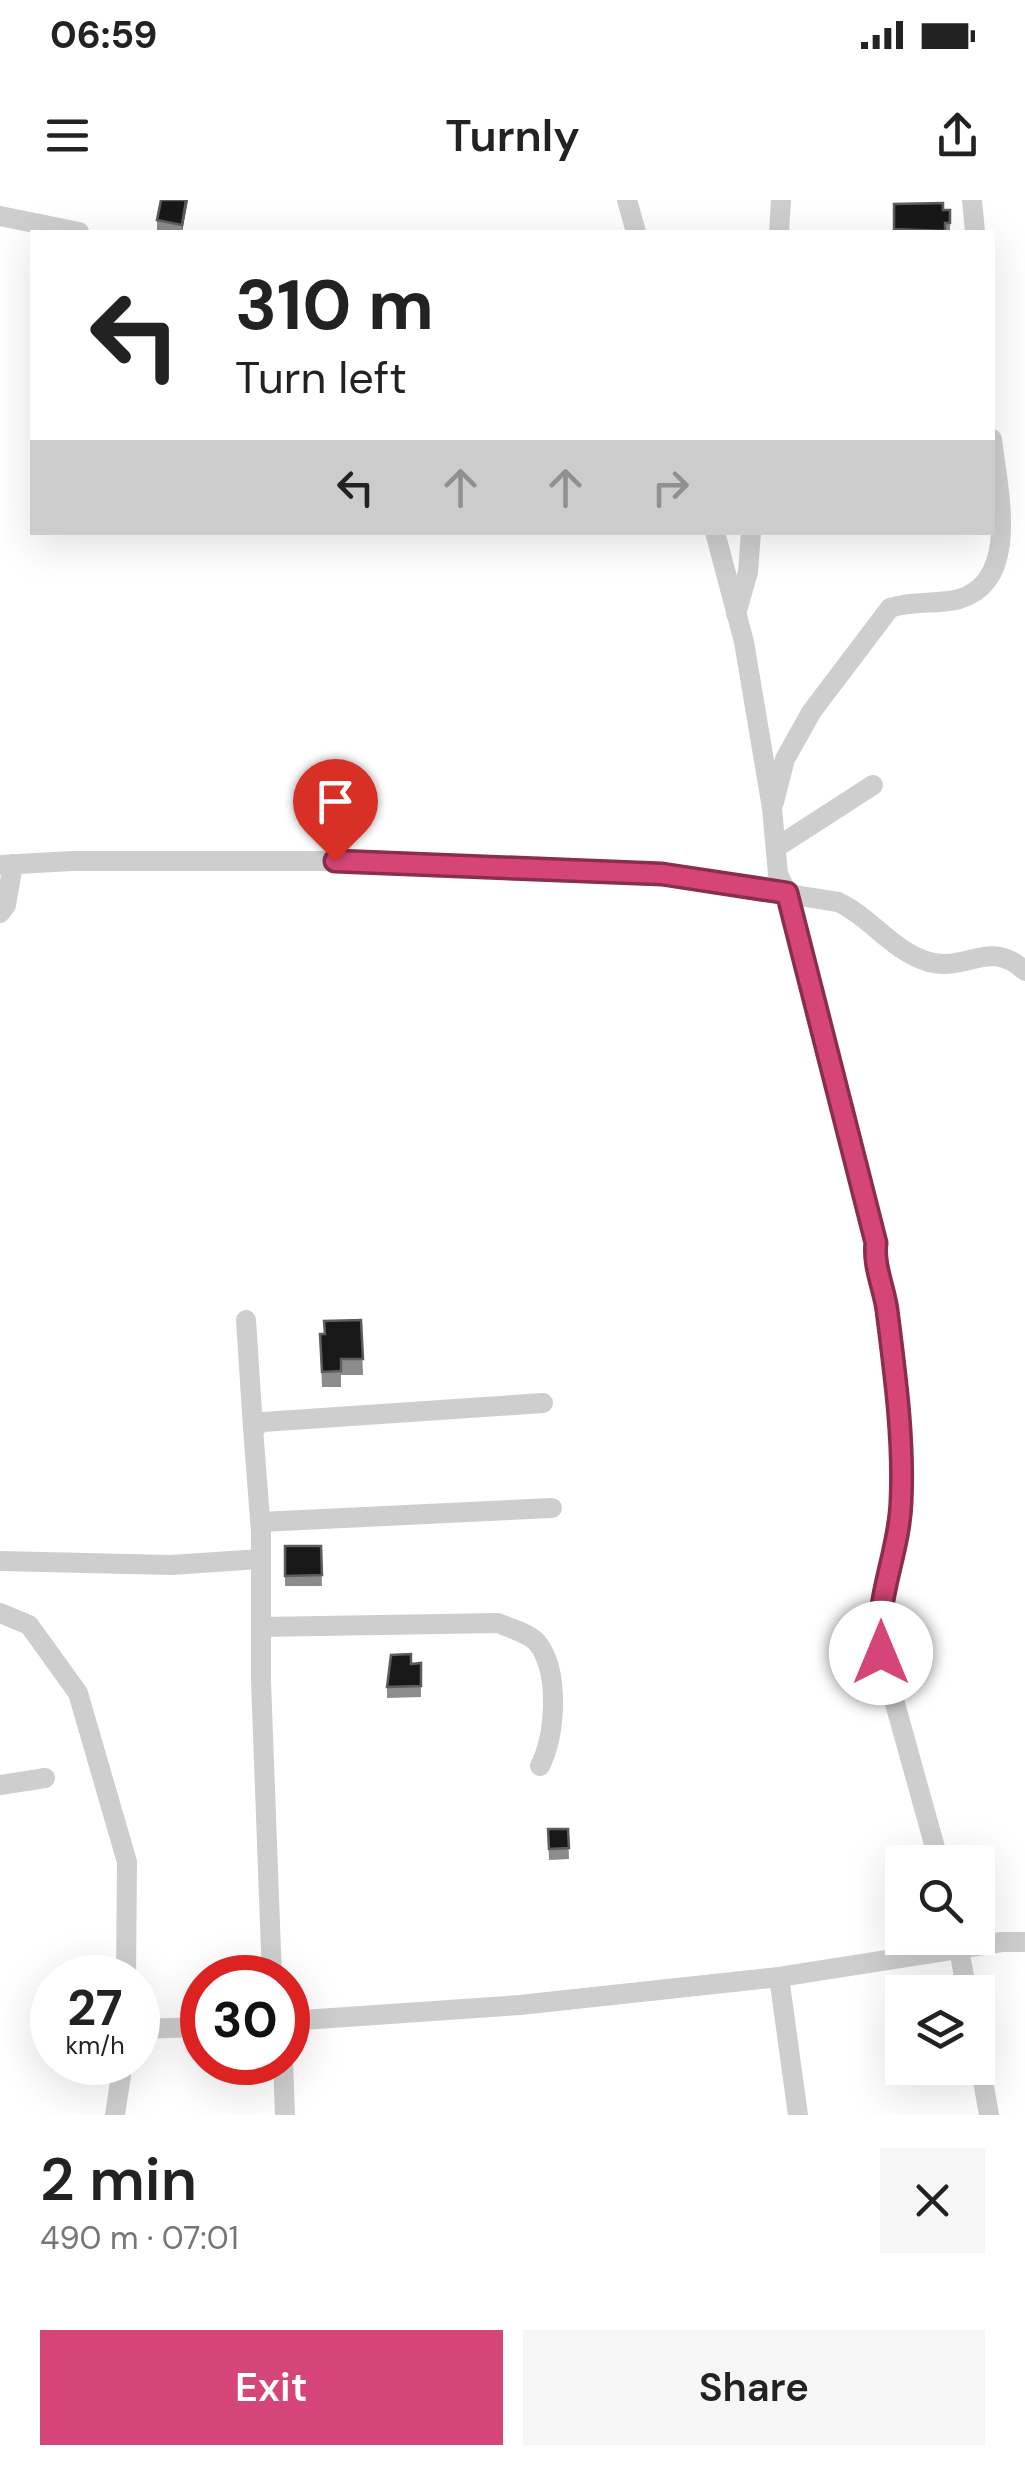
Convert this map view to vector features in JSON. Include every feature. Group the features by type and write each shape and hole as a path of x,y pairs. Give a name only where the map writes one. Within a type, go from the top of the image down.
{"street":[{"path":"627,200 635,230"},
{"path":"778,230 781,200"},
{"path":"972,200 975,230"},
{"path":"0,216 69,230"},
{"path":"772,808 785,759 812,711 890,608 908,602 958,599 981,588 995,568 1002,545 995,471"},
{"path":"715,535 736,614 772,808 778,874 787,893 876,1243 874,1254 884,1290 898,1400 902,1490 897,1538 879,1610 878,1630 934,1845"},
{"path":"736,614 748,572 751,535"},
{"path":"778,847 874,786"},
{"path":"0,913 6,904 7,865 373,861 662,874 838,902 852,908 896,945 922,960 942,964 998,955 1013,960 1025,972"},
{"path":"246,1320 260,1522 271,1955"},
{"path":"253,1428 264,1422 543,1403"},
{"path":"260,1522 552,1508"},
{"path":"0,1561 171,1566 258,1559"},
{"path":"0,1613 28,1624 78,1692 127,1862 126,1955"},
{"path":"260,1627 498,1623 530,1637 539,1645 549,1668 554,1725 540,1766"},
{"path":"0,1784 45,1778"},
{"path":"995,1942 1025,1942"},
{"path":"310,2019 520,2005 779,1977 895,1955"},
{"path":"779,1977 798,2115"},
{"path":"115,2115 120,2085"},
{"path":"283,2085 285,2115"},
{"path":"983,2085 988,2115"}],"building":[{"path":"161,200 186,200 182,225 157,220"},
{"path":"943,203 943,210 950,210 950,223 945,223 945,230 894,229 894,204"},
{"path":"361,1320 363,1359 341,1359 341,1371 322,1372 320,1334 325,1334 324,1321"},
{"path":"285,1546 321,1546 322,1575 285,1576"},
{"path":"411,1654 411,1664 421,1663 421,1686 387,1687 391,1655"},
{"path":"548,1829 568,1829 569,1848 549,1849"}],"route":[{"path":"335,861 662,874 787,893 876,1243 874,1254 884,1290 898,1400 901,1504 891,1569 879,1610 881,1653"}]}
